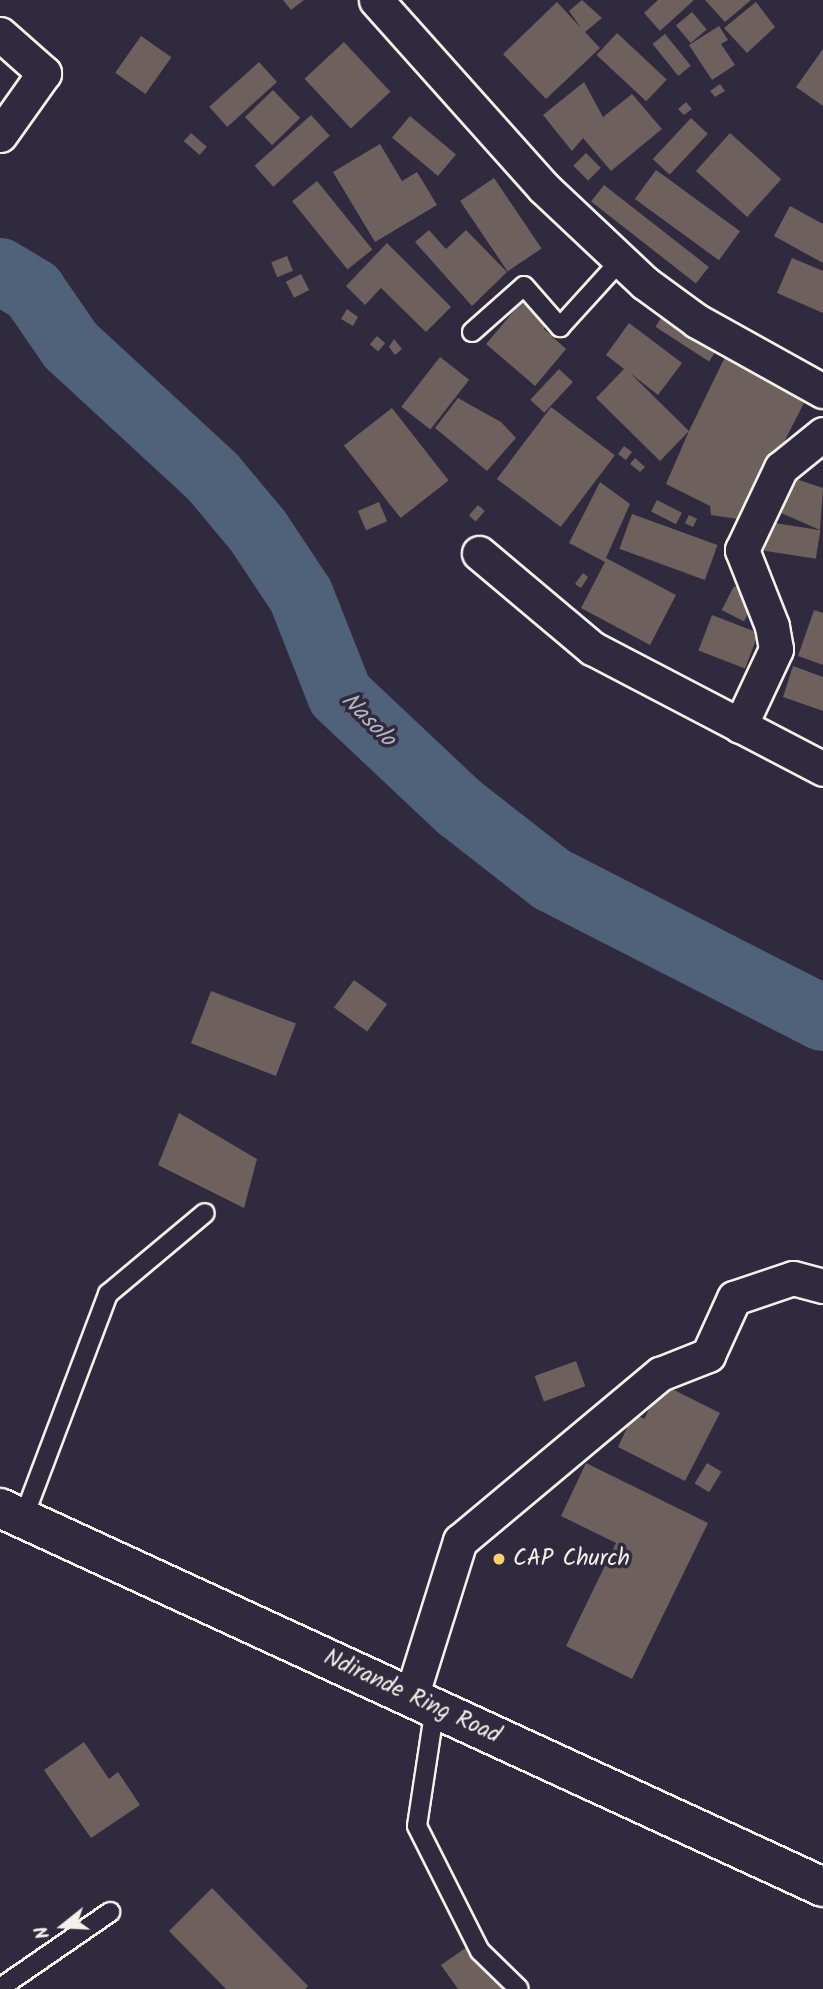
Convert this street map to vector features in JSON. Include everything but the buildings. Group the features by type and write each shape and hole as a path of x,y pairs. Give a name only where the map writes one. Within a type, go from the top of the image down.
{"street":[{"path":"376,0 542,187 620,261 696,321 823,391"},
{"path":"0,34 44,73 0,135"},
{"path":"740,726 776,649 772,626 742,550 781,468 823,434"},
{"path":"479,553 592,648 823,769"},
{"path":"423,1702 460,1541 660,1374 708,1354 734,1298 793,1278 823,1286"},
{"name":"Ndirande Ring Road","path":"12,1514 823,1887"}],"lane":[{"path":"472,332 524,286 560,327 620,261"},
{"path":"12,1514 108,1294 205,1213"},
{"path":"423,1702 417,1826 480,1951 519,1989"},
{"path":"0,1988 110,1912"}],"waterway":[{"name":"Nasolo","path":"0,271 33,291 71,346 212,476 258,531 301,596 340,695 459,807 551,879 823,1018"}],"place":[{"name":"CAP Church","path":"499,1559"}]}
